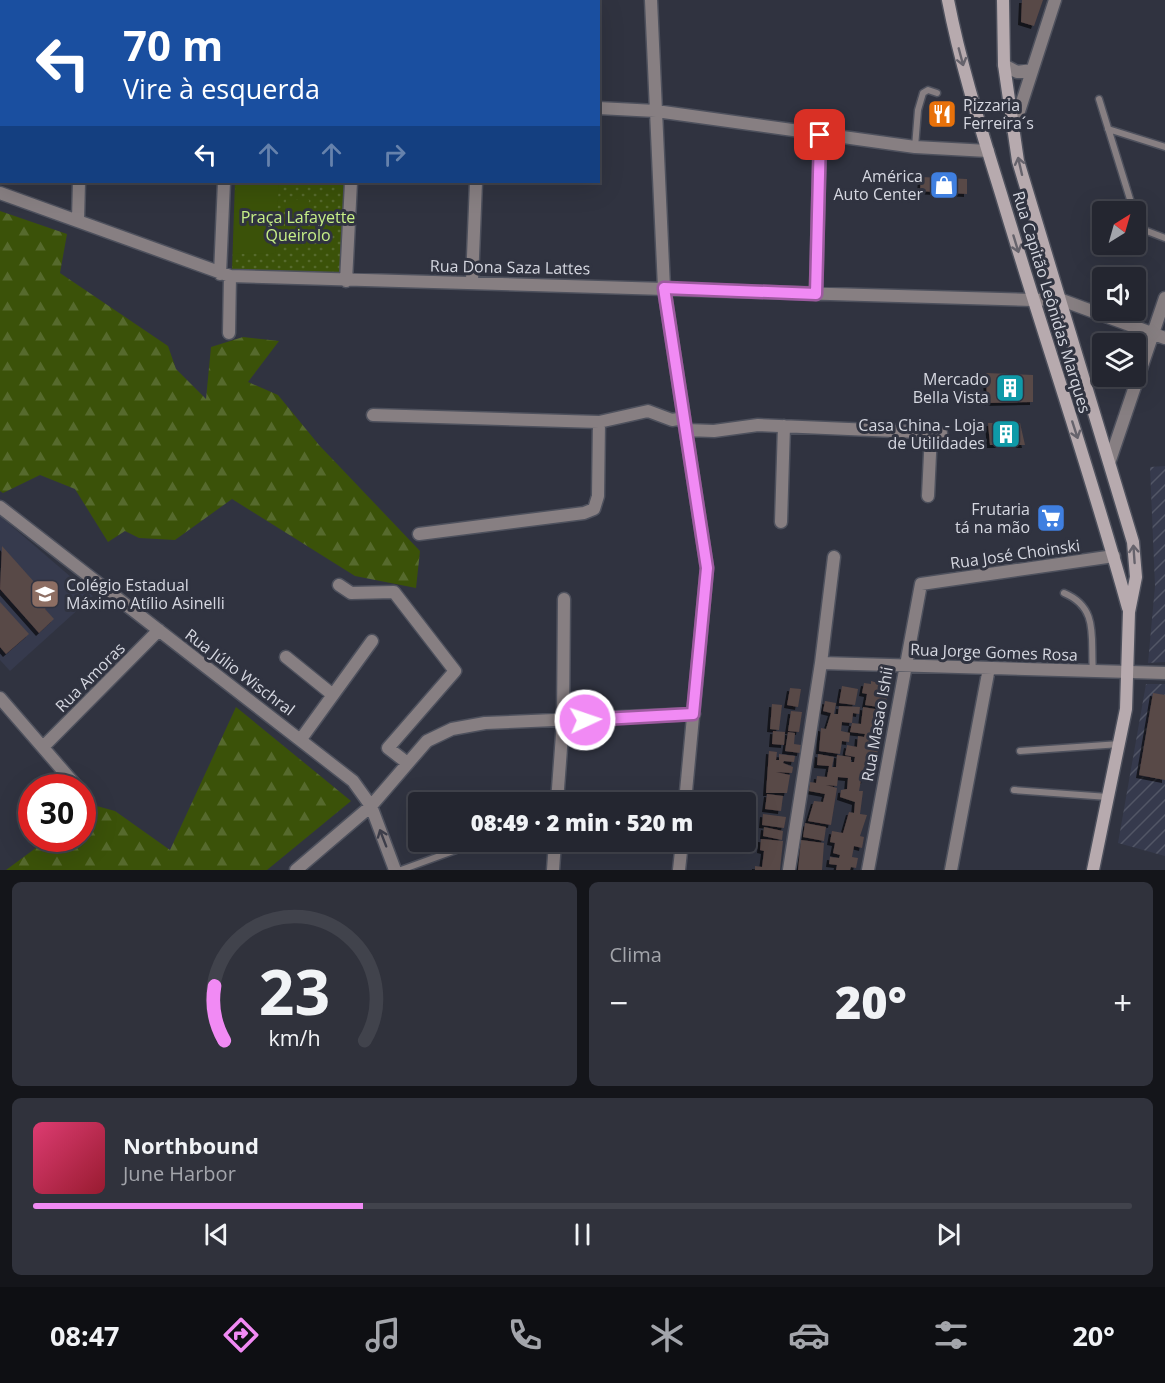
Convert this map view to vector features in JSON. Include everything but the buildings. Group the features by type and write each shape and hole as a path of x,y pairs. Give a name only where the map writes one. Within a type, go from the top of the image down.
{"main road":[{"name":"Rua Capitão Leônidas Marques","path":"948,0 959,50 988,151 1114,556 1129,612"},
{"name":"Rua Capitão Leônidas Marques","path":"1003,0 1004,65 1013,133 1026,194 1110,460 1133,542 1136,577 1129,612 1128,672 1120,744 1093,870"}],"street":[{"path":"651,0 664,288 707,568 686,792"},
{"path":"1013,133 1054,0"},
{"path":"1004,65 1017,72 1032,70"},
{"path":"600,108 656,111 915,147 988,151"},
{"path":"816,294 820,135"},
{"path":"78,220 79,183"},
{"path":"224,183 225,275 229,333"},
{"path":"346,281 351,183"},
{"path":"472,281 476,183"},
{"name":"Rua Dona Saza Lattes","path":"0,193 225,275 346,281 472,281 1033,300 1059,298"},
{"path":"1059,298 1159,336"},
{"path":"1110,460 1159,336 1165,298"},
{"path":"373,415 599,422 648,411 709,432 758,425 936,433 928,496"},
{"path":"419,534 584,513 594,509 598,496 599,422"},
{"path":"781,522 784,426"},
{"name":"Rua Júlio Wischral","path":"0,507 353,781 371,806 395,870"},
{"name":"Rua José Choinski","path":"921,584 1114,556"},
{"path":"789,870 821,663 834,557"},
{"name":"Rua Masao Ishii","path":"868,870 921,584"},
{"path":"339,585 351,593 394,592 455,671 388,748 406,762"},
{"path":"558,792 563,721 564,599"},
{"name":"Rua Amoras","path":"44,746 159,630"},
{"path":"301,739 372,641"},
{"path":"286,657 333,695"},
{"name":"Rua Jorge Gomes Rosa","path":"821,663 1165,673"},
{"path":"951,870 989,668"},
{"path":"0,698 67,774"},
{"path":"296,870 371,806 406,762 427,741 452,729 485,723 693,714"},
{"path":"553,870 554,852"},
{"path":"679,870 681,852"}],"lane":[{"path":"915,147 918,110 923,93 928,90 937,93"},
{"path":"1099,99 1131,201"},
{"path":"1108,129 1165,147"},
{"path":"1146,231 1165,238"},
{"path":"1064,593 1083,604 1089,614 1093,672"},
{"path":"1020,751 1120,744"},
{"path":"1014,789 1108,798"},
{"path":"401,870 450,852"}],"shaded area":[{"path":"1165,466 1165,662 1148,663 1155,586 1150,467"},
{"name":"Colégio Estadual Máximo Atílio Asinelli","path":"0,516 93,596 10,671 0,660"},
{"path":"1146,684 1165,684 1165,856 1118,843"}],"green space":[{"name":"Praça Lafayette Queirolo","path":"235,183 348,183 342,273 232,270"},
{"path":"236,183 279,183 275,253 233,254"},
{"path":"286,200 309,200 305,244 284,245"},
{"path":"0,211 67,234 60,273 168,346 176,369 206,399 211,347 243,337 279,341 248,382 278,395 319,445 420,551 416,588 355,576 232,499 175,540 139,538 125,531 108,542 75,489 40,475 3,493 0,491"},
{"path":"236,707 351,801 267,870 6,870 30,852 96,852 96,806 115,811 170,850"}],"place":[{"name":"Pizzaria Ferreira´s","path":"942,114"},
{"name":"América Auto Center","path":"944,185"},
{"name":"Mercado Bella Vista","path":"1010,388"},
{"name":"Casa China - Loja de Utilidades","path":"1006,434"},
{"name":"Frutaria tá na mão","path":"1051,518"},
{"name":"Colégio Estadual Máximo Atílio Asinelli","path":"45,594"}],"route":[{"path":"585,720 693,714 707,568 664,288 816,294 820,135"}]}
